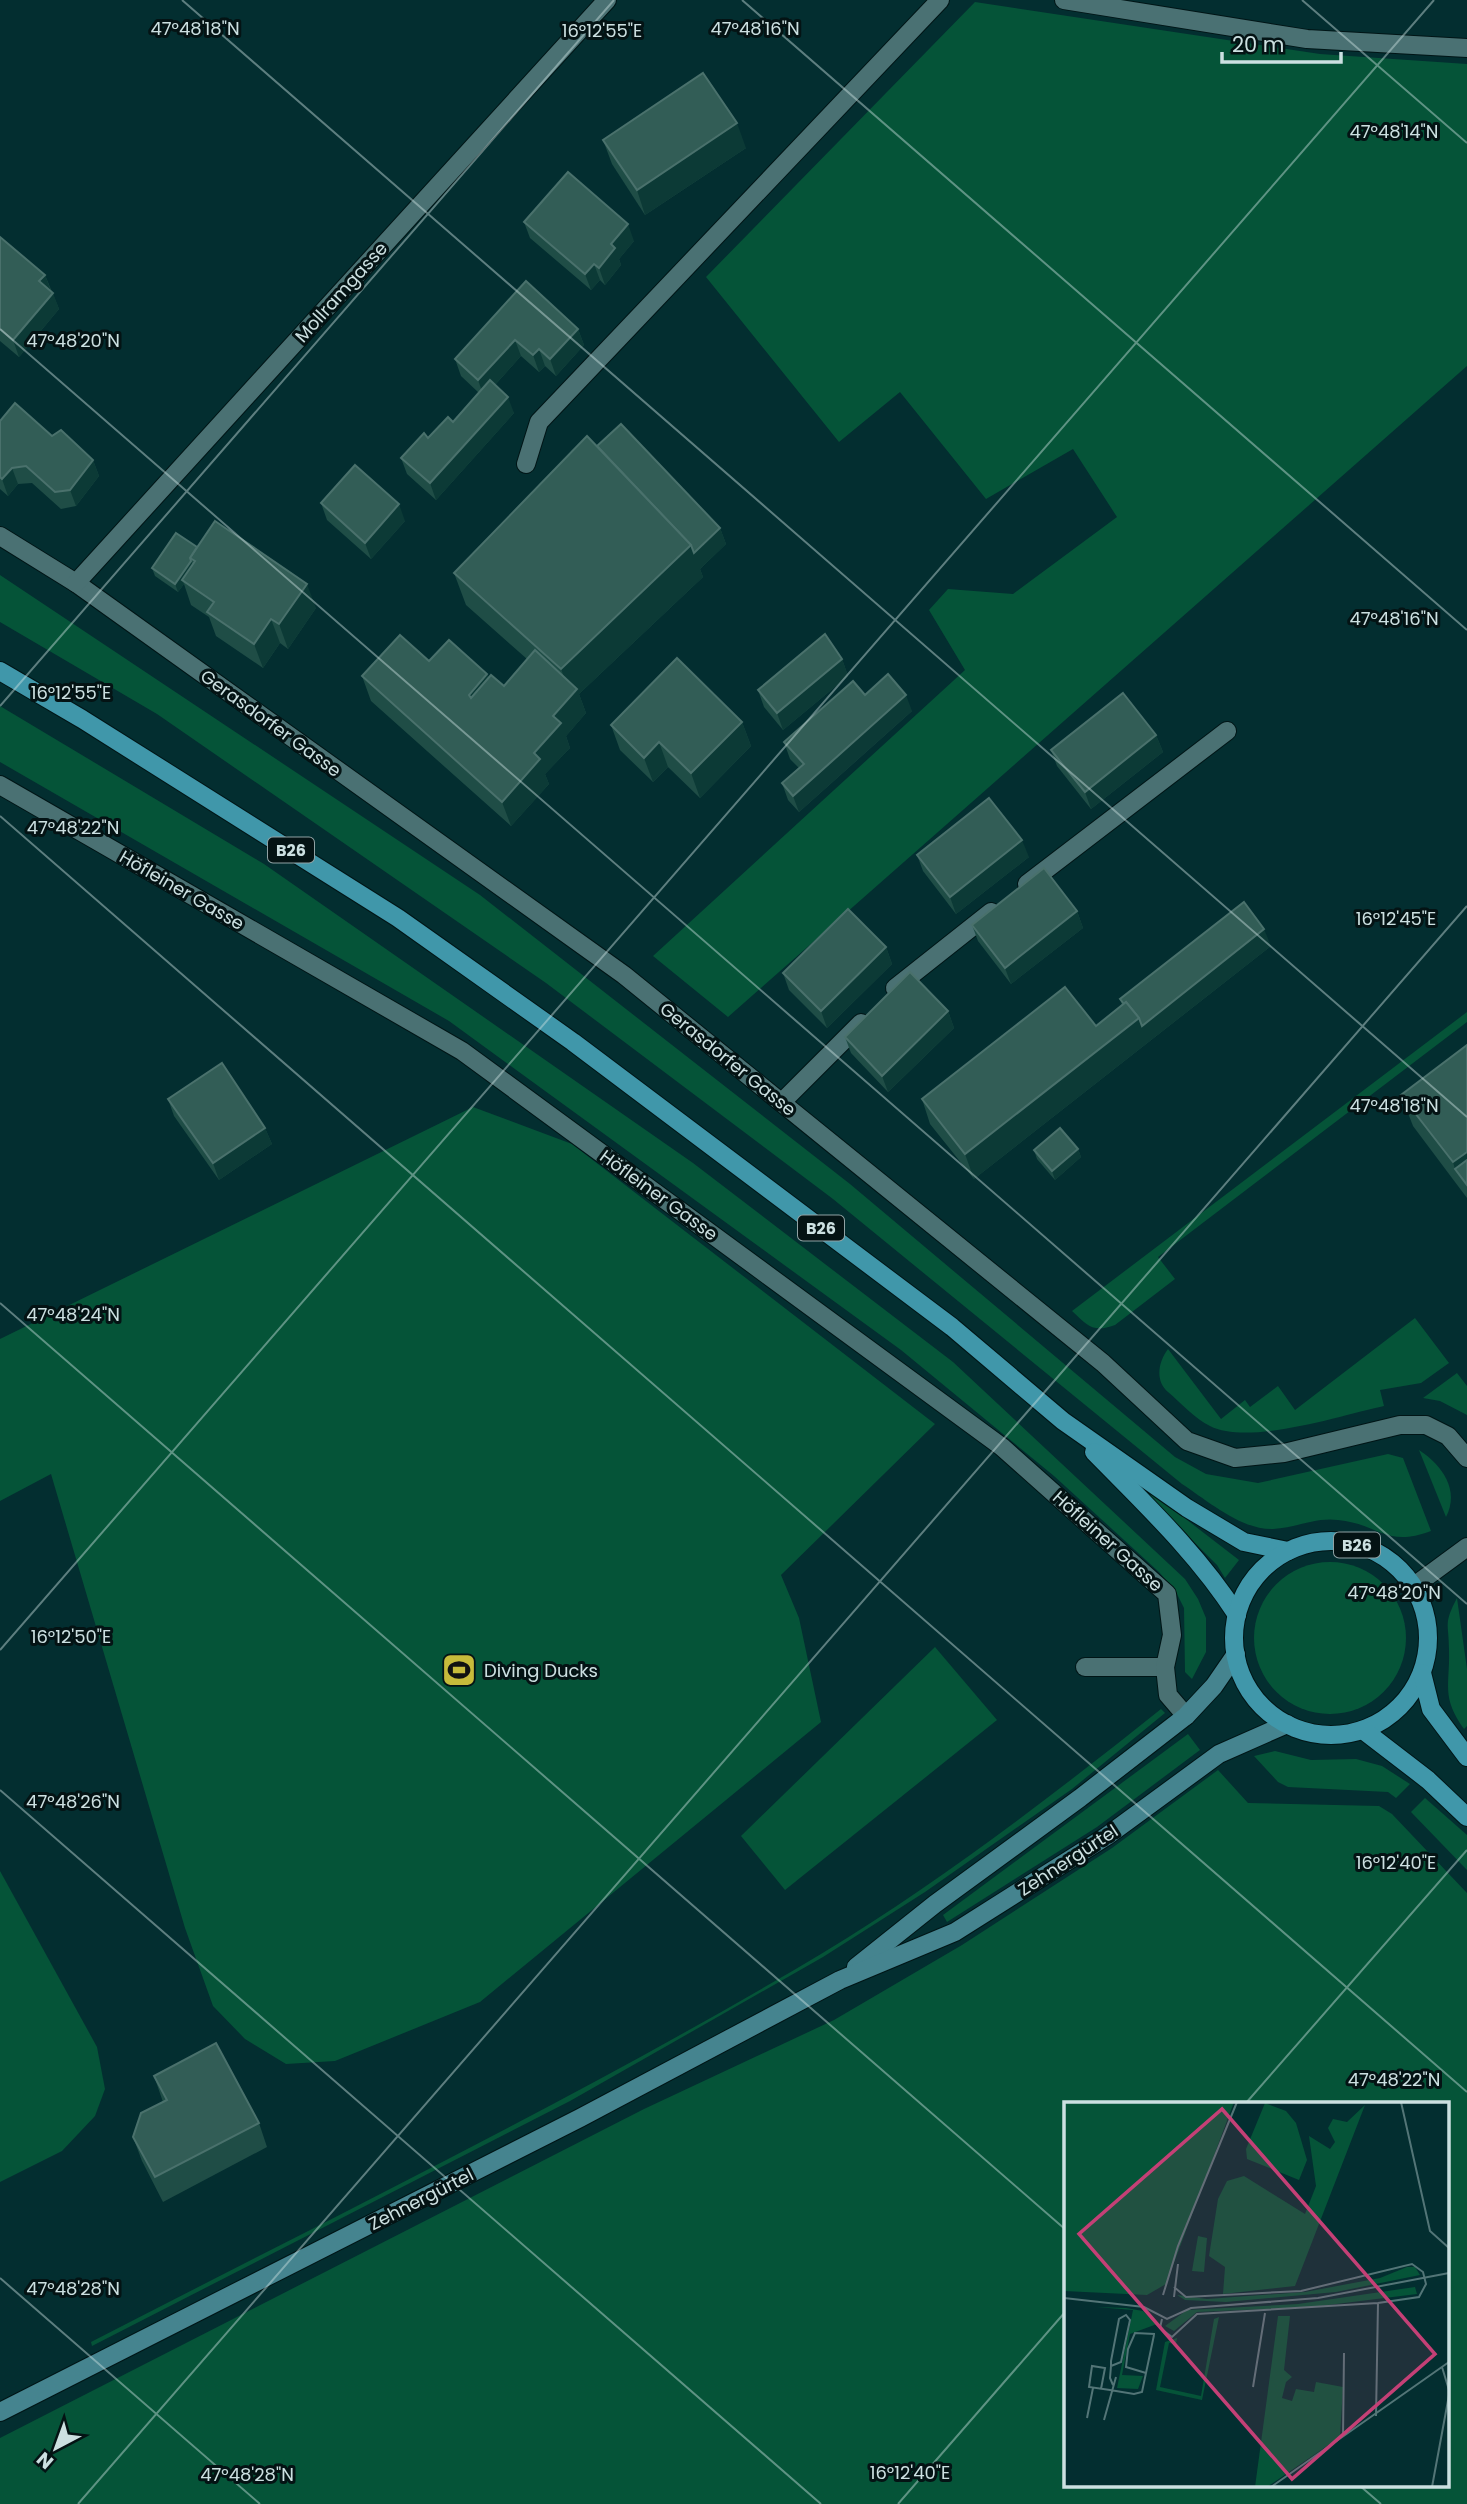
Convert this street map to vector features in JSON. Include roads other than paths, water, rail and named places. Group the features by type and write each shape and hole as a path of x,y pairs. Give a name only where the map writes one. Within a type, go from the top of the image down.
{"main road":[{"name":"B26","path":"0,671 82,719 398,918 573,1042 952,1327 1063,1420 1187,1508 1244,1542 1288,1551"},
{"name":"B26","path":"1063,1420 1170,1529 1215,1580 1237,1615"},
{"name":"B26","path":"1328,1541 1357,1545 1385,1558 1401,1570 1413,1586 1423,1607 1428,1629 1422,1673 1399,1708 1382,1720 1363,1730 1325,1735 1287,1724 1259,1703 1248,1688 1234,1641 1237,1615 1250,1584 1261,1571 1288,1551 1307,1544 1328,1541"},
{"name":"Zehnergürtel","path":"840,1980 935,1904 1080,1798 1185,1716 1214,1686 1236,1654"},
{"name":"B26","path":"1422,1673 1431,1709 1467,1757"},
{"name":"Zehnergürtel","path":"0,2412 568,2125 840,1980 955,1932 1107,1836 1219,1754 1287,1724"},
{"path":"1363,1730 1428,1780 1467,1817"}],"street":[{"name":"Mollramgasse","path":"76,583 607,0"},
{"path":"526,464 539,422 940,0"},
{"path":"1065,0 1307,38 1467,48"},
{"name":"Gerasdorfer Gasse","path":"0,536 76,583 624,975 1103,1363 1187,1441 1235,1458 1284,1453 1400,1425 1426,1425 1448,1436 1467,1458"},
{"path":"782,1102 904,979 1227,731"},
{"name":"Höfleiner Gasse","path":"0,785 462,1051 1002,1447 1167,1594 1172,1635 1165,1667 1168,1695 1185,1716"},
{"path":"1413,1586 1467,1546"},
{"path":"1085,1667 1165,1667"}],"place":[{"name":"Diving Ducks","path":"459,1670"}]}
